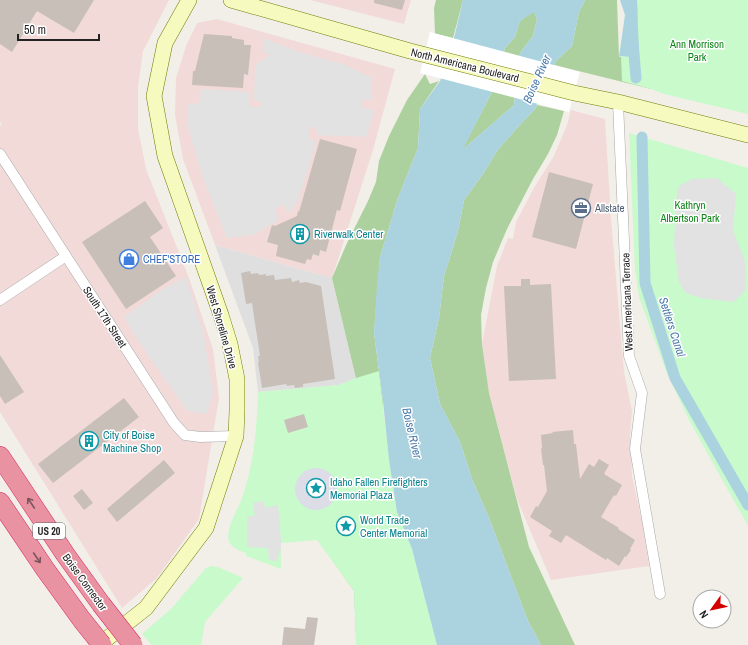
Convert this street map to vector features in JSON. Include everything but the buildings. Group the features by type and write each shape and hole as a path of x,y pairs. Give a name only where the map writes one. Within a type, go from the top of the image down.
{"highway":[{"name":"Boise Connector","path":"0,456 65,554 133,645"},
{"name":"US 20","path":"0,502 45,569 102,645"}],"main road":[{"name":"West Shoreline Drive","path":"99,645 146,608 206,528 236,436 238,411 237,379 230,344 165,156 154,96 165,43 189,0"},
{"name":"North Americana Boulevard","path":"231,0 424,54 574,93 618,102 748,135"}],"street":[{"name":"West Americana Terrace","path":"618,102 629,356 642,394 635,449 660,594"},
{"name":"South 17th Street","path":"0,154 174,423 185,436 236,436"},
{"path":"0,300 66,256"}],"shaded area":[{"path":"0,0 169,0 143,51 138,87 138,128 146,169 189,278 213,349 219,398 199,519 157,578 122,608 0,412 0,126 2,125 0,122"},
{"path":"310,0 411,0 404,24"},
{"path":"217,19 395,69 373,150 332,278 215,245 183,159 175,115 176,78 186,46 197,23"},
{"path":"263,38 299,52 343,64 372,78 371,100 361,100 361,107 374,111 366,137 317,135 316,126 310,128 309,139 316,142 298,201 288,213 284,204 275,209 279,220 253,235 227,238 203,178 188,128 188,104 200,103 201,89 250,92 250,107 259,107 262,103 254,99 255,65 270,55 263,52"},
{"path":"571,110 605,119 611,218 624,372 632,411 630,435 632,476 643,526 649,566 551,580 517,499 489,393 482,344 497,266 508,238 513,239 516,222 535,186 554,156 567,125"},
{"path":"717,178 736,194 733,231 745,261 746,289 733,302 701,298 686,293 679,283 674,246 676,200 679,186 692,179"},
{"path":"215,245 332,278 356,378 339,385 258,392 253,348"},
{"path":"186,277 203,330 213,392 207,414 187,411 124,317 163,289"},
{"name":"Idaho Fallen Firefighters Memorial Plaza","path":"312,468 320,468 328,471 334,477 337,489 334,501 328,507 320,510 312,510 304,507 298,501 295,493 295,485 298,477 304,471"},
{"path":"264,501 265,508 278,505 281,548 277,561 269,560 268,548 247,547 247,517 255,515 253,503"}],"green space":[{"path":"436,0 463,0 453,38 435,34 434,8"},
{"path":"585,0 617,0 619,57 639,58 637,0 651,89 554,65 557,60 572,46 579,12"},
{"name":"Ann Morrison Park","path":"637,0 748,0 748,114 664,94 622,81 621,56 639,58"},
{"path":"534,11 537,19 533,36 520,53 514,105 462,150 492,92 505,48 515,37 520,21"},
{"path":"425,74 430,84 439,81 420,109 418,148 398,198 380,257 374,333 383,401 356,635 354,591 332,560 355,542 360,395 332,278 376,182 379,161 389,136 407,100"},
{"path":"537,105 564,111 557,135 507,229 493,262 481,315 482,344 489,393 529,547 575,645 541,645 528,621 489,518 472,479 460,442 440,404 430,358 439,318 444,276 458,231 464,200 483,174 497,151"},
{"name":"Kathryn Albertson Park","path":"629,133 748,168 748,526 690,422 666,371 639,297 635,270"},
{"path":"379,371 389,460 397,512 412,549 437,645 356,645 354,591 317,540 281,543 281,569 246,556 246,553 234,547 229,541 228,536 230,525 242,498 252,459 256,432 258,392 339,385"},
{"path":"212,566 218,567 243,578 205,622 201,645 152,645 142,634 171,609 206,568"}],"water":[{"name":"Boise River","path":"463,0 585,0 579,12 572,46 557,60 535,109 497,151 483,174 464,200 458,231 444,276 439,318 430,358 440,404 460,442 472,479 489,518 528,621 541,645 437,645 412,549 397,512 389,460 374,333 380,257 398,198 418,148 420,109 440,81 455,34","holes":["534,12 537,19 533,36 520,53 514,105 463,149 492,92 505,48 515,37 520,21"]},
{"path":"620,0 637,0 639,58 619,57 625,15"}],"pier":[{"path":"430,32 580,72 569,112 420,73"}],"waterway":[{"name":"Settlers Canal","path":"633,42 636,78"},
{"name":"Settlers Canal","path":"642,137 645,283 675,378 748,505"}],"place":[{"name":"Allstate","path":"581,208"},
{"name":"Riverwalk Center","path":"300,234"},
{"name":"CHEF'STORE","path":"129,259"},
{"name":"City of Boise Machine Shop","path":"89,441"},
{"name":"Idaho Fallen Firefighters Memorial Plaza","path":"316,488"},
{"name":"World Trade Center Memorial","path":"346,526"}]}
